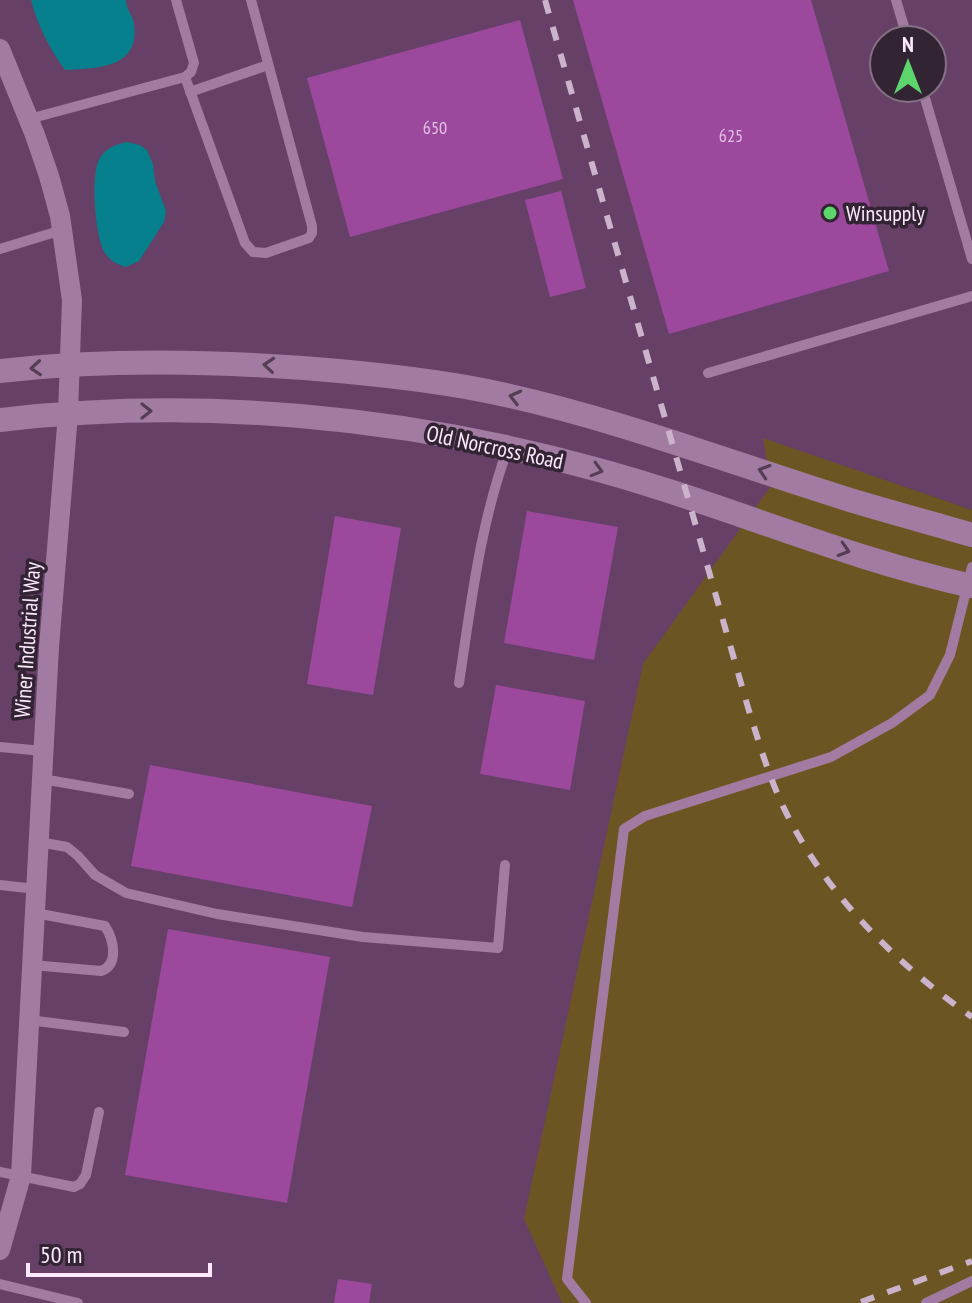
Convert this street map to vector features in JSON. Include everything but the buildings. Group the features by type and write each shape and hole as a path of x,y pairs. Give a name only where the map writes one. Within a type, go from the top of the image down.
{"main road":[{"path":"0,371 184,361 261,364 398,377 500,393 658,436 850,500 972,535"},
{"name":"Old Norcross Road","path":"0,420 119,411 209,411 321,418 471,439 596,469 839,549 970,579"}],"street":[{"name":"Winer Industrial Way","path":"0,49 49,176 62,230 72,300 68,414 49,647 21,1176 0,1250"}],"lane":[{"path":"29,119 185,77 194,63 176,0"},
{"path":"185,77 245,243 253,252 266,253 309,238 312,233 251,0"},
{"path":"896,0 903,24"},
{"path":"190,92 268,65"},
{"path":"927,104 972,259"},
{"path":"0,249 62,230"},
{"path":"708,373 972,296"},
{"path":"459,683 485,526 495,483 508,448"},
{"path":"586,1303 567,1279 624,829 645,816 831,757 892,723 930,695 950,655 970,579"},
{"path":"0,747 43,751"},
{"path":"42,779 129,794"},
{"path":"39,842 67,847 95,875 126,893 217,914 363,937 498,948 505,865"},
{"path":"0,885 36,889"},
{"path":"32,965 106,971 112,959 110,934 105,926 35,913"},
{"path":"29,1020 124,1032"},
{"path":"0,1172 74,1187 80,1184 86,1175 99,1112"},
{"path":"926,1303 972,1281"},
{"path":"0,1284 78,1303"}],"shaded area":[{"path":"0,0 972,0 972,510 764,439 907,1303 0,1303"},
{"path":"31,0 126,0 134,24 130,50 114,63 65,70 45,36"},
{"path":"127,142 147,150 166,211 164,222 139,261 126,267 109,258 102,245 96,220 95,177 100,158 105,152"},
{"path":"763,438 972,510 972,1303 562,1303 524,1219 643,664 771,486"}],"railway":[{"path":"545,0 749,711 777,793 818,867 863,923 915,973 972,1017"},
{"path":"861,1302 972,1261"}],"place":[{"name":"Winsupply","path":"830,213"}]}
